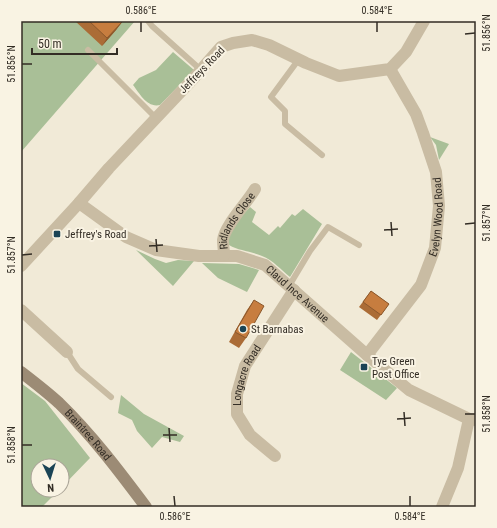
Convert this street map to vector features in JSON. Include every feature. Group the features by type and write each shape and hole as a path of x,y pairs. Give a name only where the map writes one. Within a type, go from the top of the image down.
{"main road":[{"name":"Braintree Road","path":"21,372 46,392 73,418 117,468 146,507"}],"street":[{"path":"390,69 406,52 424,21"},
{"name":"Jeffreys Road","path":"21,266 221,47 233,43 252,40 269,45 339,76 390,69"},
{"name":"Evelyn Wood Road","path":"367,356 421,285 435,248 439,206 436,172 423,133 416,114 390,69"},
{"name":"Ridlands Close","path":"224,256 223,239 228,227 255,189"},
{"name":"Claud Ince Avenue","path":"79,203 126,237 156,250 199,256 237,256 265,265 367,356 409,390 472,420"},
{"name":"Longacre Road","path":"275,456 250,434 237,414 237,394 245,366 291,288"},
{"path":"21,310 67,352"},
{"path":"442,507 458,468 472,420"}],"lane":[{"path":"148,21 201,70"},
{"path":"88,50 156,118"},
{"path":"300,59 272,97 285,111 285,124 322,155"},
{"path":"291,288 307,255 328,227 359,246"},
{"path":"67,352 78,369 112,397"}],"green space":[{"path":"21,21 135,21 21,152"},
{"path":"173,52 194,70 160,105 151,104 144,100 133,85 139,78 156,70"},
{"path":"430,137 449,144 439,160 436,145"},
{"path":"250,207 256,212 252,222 269,235 278,226 280,228 292,214 295,216 303,209 322,224 290,277 266,258 229,245 229,230"},
{"path":"136,250 166,263 178,260 194,261 173,286"},
{"path":"202,263 239,264 259,270 247,292 218,278"},
{"path":"351,352 397,388 386,400 340,370"},
{"path":"21,383 45,401 90,458 70,479 70,458 30,458 30,498 51,498 42,507 21,507"},
{"path":"121,395 144,414 184,436 180,442 162,437 152,448 137,431 132,420 118,413"}],"building":[{"path":"89,21 120,21 122,22 107,38"},
{"path":"371,291 389,304 381,315 363,302"},
{"name":"St Barnabas","path":"254,300 264,306 246,338 235,332"}],"place":[{"name":"Jeffrey's Road","path":"57,234"},
{"name":"St Barnabas","path":"243,329"},
{"name":"Tye Green Post Office","path":"364,367"}]}
